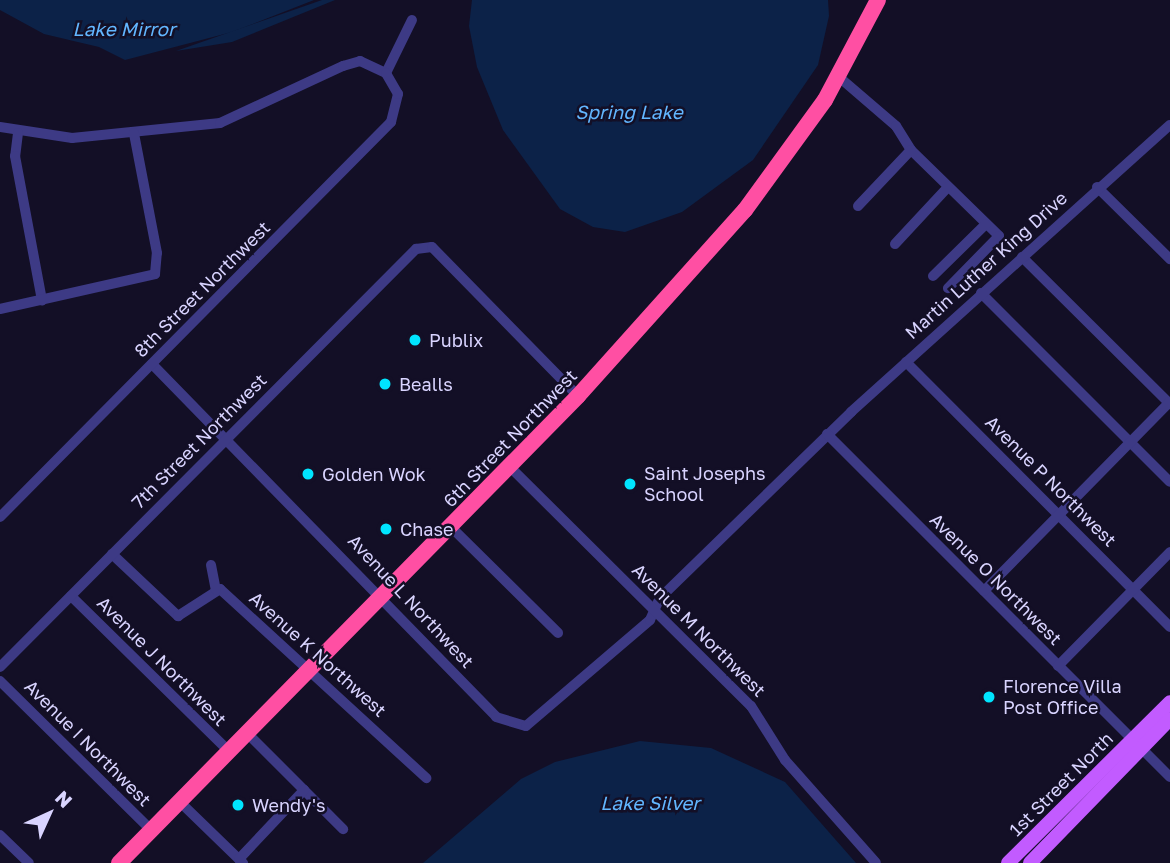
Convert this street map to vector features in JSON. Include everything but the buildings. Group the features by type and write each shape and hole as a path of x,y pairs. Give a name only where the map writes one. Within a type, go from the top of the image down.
{"highway":[{"name":"6th Street Northwest","path":"119,863 578,396 761,190 839,77 878,0"}],"main road":[{"name":"1st Street North","path":"1030,863 1136,745 1170,702"},
{"name":"1st Street North","path":"1008,863 1136,745 1170,719"}],"street":[{"path":"0,127 18,133 72,138 227,121 360,61 386,73 412,20"},
{"name":"8th Street Northwest","path":"0,517 391,122 398,94 386,73"},
{"path":"839,77 896,126 911,150 986,224 998,243 948,288"},
{"name":"Martin Luther King Drive","path":"653,609 827,434 1097,187 1170,125"},
{"path":"18,133 15,156 42,300"},
{"path":"0,309 146,281 157,269 134,133"},
{"path":"858,206 911,150"},
{"path":"895,244 948,187"},
{"path":"1097,187 1170,259"},
{"path":"933,276 986,224"},
{"name":"7th Street Northwest","path":"0,667 227,437 426,245 578,396"},
{"path":"984,591 1170,403 1022,257"},
{"path":"981,293 1170,482"},
{"name":"Avenue P Northwest","path":"906,362 1170,626"},
{"name":"Avenue L Northwest","path":"152,364 513,726 536,723 650,620 653,609"},
{"name":"Avenue O Northwest","path":"827,434 1170,777"},
{"name":"Avenue M Northwest","path":"509,466 751,706 781,754 876,863"},
{"path":"450,526 558,633"},
{"path":"1058,666 1170,552"},
{"path":"112,554 178,616 216,590 211,565"},
{"name":"Avenue K Northwest","path":"216,590 310,669 426,778"},
{"name":"Avenue J Northwest","path":"71,596 229,751"},
{"name":"Avenue I Northwest","path":"0,681 152,830"},
{"name":"Avenue J Northwest","path":"247,733 343,829"},
{"path":"241,861 304,790"},
{"name":"Avenue I Northwest","path":"180,802 241,861"},
{"path":"0,835 29,863"}],"water":[{"name":"Lake Mirror","path":"0,0 314,0 232,32 125,60 99,47 44,34 0,10"},
{"path":"322,0 335,0 232,42 176,51"},
{"name":"Spring Lake","path":"472,0 828,0 829,16 818,65 753,160 682,212 625,232 593,227 560,209 503,130 477,67 469,26"},
{"name":"Lake Silver","path":"640,741 711,748 785,782 856,863 423,863 521,779 555,762"}],"place":[{"name":"Publix","path":"415,340"},
{"name":"Bealls","path":"385,384"},
{"name":"Golden Wok","path":"308,474"},
{"name":"Saint Josephs School","path":"630,484"},
{"name":"Chase","path":"386,529"},
{"name":"Florence Villa Post Office","path":"989,697"},
{"name":"Wendy's","path":"238,805"}]}
